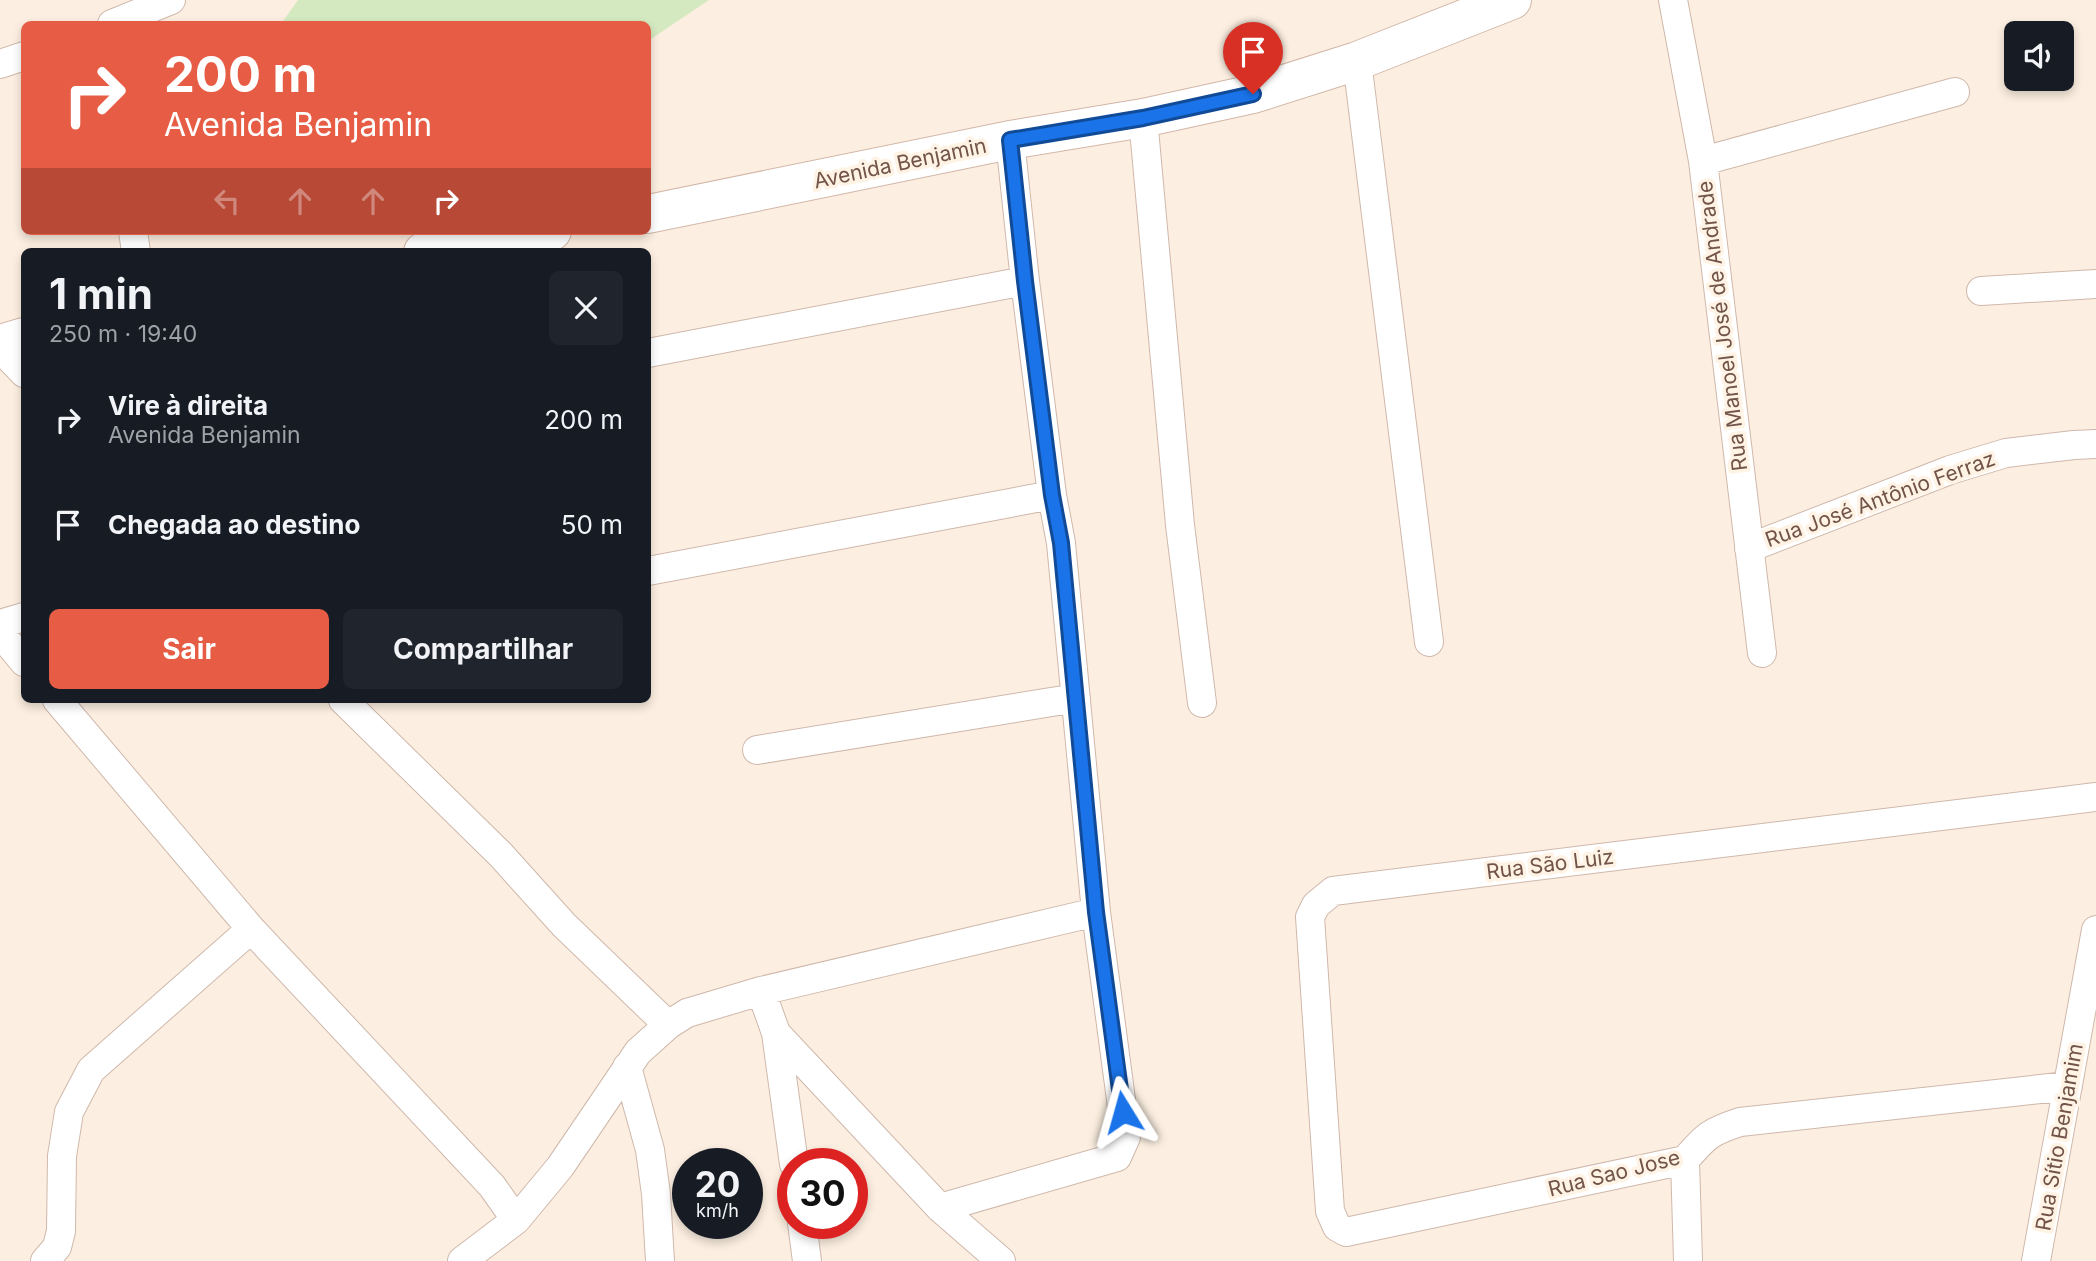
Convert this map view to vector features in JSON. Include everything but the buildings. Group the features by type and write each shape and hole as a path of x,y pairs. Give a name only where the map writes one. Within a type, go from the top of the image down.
{"street":[{"path":"126,13 171,0"},
{"path":"173,21 189,0"},
{"name":"Avenida Benjamin","path":"651,213 1010,140 1143,118 1253,94 1357,61 1512,0"},
{"name":"Rua Manoel José de Andrade","path":"1673,0 1703,161 1762,653"},
{"path":"0,64 21,57"},
{"path":"1357,61 1429,642"},
{"path":"1703,161 1955,92"},
{"path":"1143,118 1180,525 1202,703"},
{"path":"940,1208 1117,1157 1126,1137 1096,912 1061,543 1052,495 1010,140"},
{"path":"448,248 527,235"},
{"path":"651,352 1025,281"},
{"path":"1982,291 2096,284"},
{"path":"21,338 0,346 21,370"},
{"name":"Rua José Antônio Ferraz","path":"1749,548 1950,470 2006,453 2074,444 2096,444"},
{"path":"651,570 1052,495"},
{"path":"0,624 21,618"},
{"path":"0,633 21,658"},
{"path":"757,750 1076,698"},
{"path":"60,703 251,929 492,1186 516,1220"},
{"path":"345,703 501,855 564,925 668,1024"},
{"name":"Rua São Luiz","path":"1330,1211 1310,917 1315,905 1333,891 2096,797"},
{"path":"462,1261 516,1220 560,1167 638,1052 668,1024 687,1013 761,991 1096,912"},
{"path":"45,1261 57,1247 61,1231 61,1156 69,1112 91,1070 251,929"},
{"name":"Rua Sítio Benjamim","path":"2036,1261 2096,930"},
{"path":"761,991 776,1033 792,1148"},
{"path":"776,1033 940,1208 1001,1261"},
{"path":"627,1067 650,1150 656,1194 658,1260"},
{"name":"Rua Sao Jose","path":"1330,1211 1337,1227 1346,1232 1685,1160 1714,1130 1740,1122 2068,1086"},
{"path":"1685,1160 1688,1261"},
{"path":"804,1239 807,1261"}],"green space":[{"path":"298,0 709,0 651,39 651,21 283,21"}],"route":[{"path":"1123,1112 1096,912 1061,543 1052,495 1010,140 1143,118 1253,94"}]}
